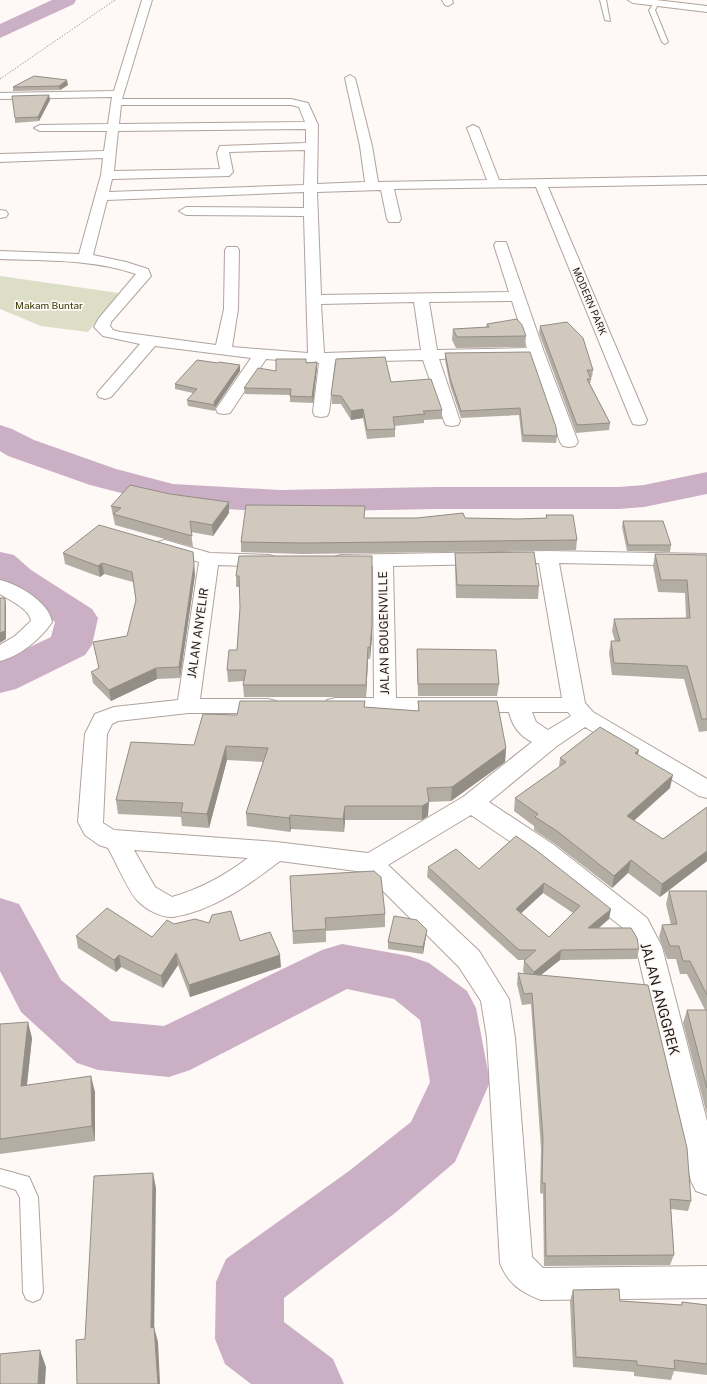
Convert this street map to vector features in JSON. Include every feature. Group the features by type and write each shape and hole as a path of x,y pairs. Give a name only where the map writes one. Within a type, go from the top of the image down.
{"street":[{"path":"85,259 107,175 117,98 147,0"},
{"path":"633,0 707,9"},
{"path":"350,78 366,146 372,186"},
{"path":"0,96 291,102 304,105 312,125 310,212 314,300 322,358 324,397 321,412"},
{"path":"40,128 312,125"},
{"path":"473,128 494,183"},
{"path":"107,175 225,173 227,172 223,153 224,149 311,146"},
{"path":"0,158 109,154"},
{"path":"102,196 310,187 707,180"},
{"name":"MODERN PARK","path":"540,182 639,420"},
{"path":"387,186 394,219"},
{"path":"186,211 310,212"},
{"path":"502,245 536,352 569,442"},
{"path":"223,351 231,309 232,250"},
{"path":"0,255 85,259 134,268 143,272 144,276 108,315 102,327 108,333 113,334 223,351 322,358 536,352"},
{"path":"314,300 518,296"},
{"path":"421,299 430,356 452,421"},
{"path":"105,394 151,340"},
{"path":"224,409 262,354"},
{"path":"151,542 209,559 287,561"},
{"path":"707,544 704,547 707,556"},
{"path":"548,557 579,711"},
{"path":"327,561 548,557 707,560"},
{"name":"JALAN ANYELIR","path":"188,706 209,559"},
{"name":"JALAN BOUGENVILLE","path":"383,561 385,705"},
{"path":"0,586 29,604 41,614 42,619 42,622 22,641 0,654"},
{"path":"521,705 520,715 525,726 536,734 549,740"},
{"path":"314,706 521,705 579,711 704,783"},
{"path":"290,706 188,706 114,714 103,719 96,734 90,822 99,834 108,839 276,851 370,864 469,959 495,999 501,1038 516,1263 523,1274 529,1279 541,1284 707,1282"},
{"path":"370,864 472,803 549,740 579,711"},
{"name":"JALAN ANGGREK","path":"472,803 545,852 638,925 649,947 707,1181"},
{"path":"116,840 146,894 160,904 172,906 199,899 234,882 276,851"}],"lane":[{"path":"603,0 608,20"},
{"path":"656,3 652,10 665,42"},
{"path":"0,1177 22,1183 29,1197 33,1292"}],"path":[{"path":"0,79 115,0"}],"green space":[{"name":"Makam Buntar","path":"0,276 119,293 88,332 41,326 0,309"}],"building":[{"path":"34,76 67,80 59,86 13,87"},
{"path":"49,95 38,117 15,118 12,96"},
{"path":"517,319 522,325 526,336 457,337 453,329 489,327 487,324"},
{"path":"567,322 583,338 593,370 587,370 591,379 587,379 610,423 577,425 540,326"},
{"path":"530,352 556,427 557,436 523,435 520,408 461,411 450,378 445,353"},
{"path":"385,357 391,382 431,379 442,410 423,411 425,414 393,417 395,429 367,430 363,409 351,411 341,396 331,395 336,359"},
{"path":"276,359 306,359 306,363 317,362 312,397 290,396 291,389 244,388 258,368 276,371"},
{"path":"197,360 240,365 214,402 215,405 187,400 197,389 175,384"},
{"path":"130,485 170,494 229,502 212,525 190,521 192,536 113,514 121,508 111,506"},
{"path":"246,505 365,506 364,518 417,518 463,513 465,518 518,519 547,518 546,515 573,515 577,540 303,543 241,542"},
{"path":"623,521 663,521 671,545 628,545"},
{"path":"99,525 193,552 194,565 179,667 156,668 109,690 91,672 99,668 93,642 127,636 136,600 132,572 102,563 98,566 63,553"},
{"path":"534,552 539,586 457,585 455,553"},
{"path":"655,554 707,555 707,719 702,719 687,666 614,663 611,641 620,641 614,619 690,618 687,580 661,580"},
{"path":"239,556 372,556 372,625 370,648 368,647 366,685 243,685 246,670 227,670 229,650 237,650 240,608 239,576 236,576"},
{"path":"0,598 5,598 5,631 0,633"},
{"path":"417,649 496,650 499,684 418,684"},
{"path":"240,701 365,701 364,707 419,711 418,701 497,701 506,748 452,787 427,788 429,802 422,806 345,806 343,819 290,815 289,818 246,813 268,748 226,746 207,814 181,812 183,803 116,800 131,742 194,745 203,714 237,715"},
{"path":"600,727 639,750 635,753 673,775 627,816 663,839 707,807 707,851 662,884 631,860 614,876 557,831 535,817 538,814 515,798 566,762 560,758"},
{"path":"516,836 611,909 588,928 631,928 637,938 639,949 561,950 534,972 524,961 536,950 519,950 428,867 456,849 479,869","holes":["544,883 580,906 549,937 516,909"]},
{"path":"374,871 381,877 385,914 325,918 326,929 293,931 290,876"},
{"path":"669,891 707,891 707,995 690,961 683,961 679,946 670,946 662,925 677,924"},
{"path":"107,908 152,937 167,920 174,924 195,919 209,923 212,915 231,911 240,941 270,932 280,955 189,985 176,953 161,976 119,955 114,960 76,936"},
{"path":"394,916 417,920 427,930 423,947 388,942"},
{"path":"518,973 648,985 687,1148 691,1201 670,1199 674,1255 546,1256 545,1183 542,1183 543,1138 532,993 524,994"},
{"path":"687,1010 707,1010 707,1088"},
{"path":"28,1022 21,1086 91,1076 92,1126 0,1139 0,1024"},
{"path":"153,1173 151,1328 154,1327 158,1384 77,1384 76,1340 85,1339 94,1176"},
{"path":"619,1289 620,1301 682,1305 682,1302 707,1305 707,1364 674,1360 675,1369 637,1365 637,1361 576,1357 573,1290"},
{"path":"40,1350 38,1384 0,1384 0,1354"}],"waterway":[{"path":"0,32 67,0"},
{"path":"0,436 21,448 103,477 172,495 280,501 436,498 619,498 644,496 707,483"},
{"path":"0,564 17,579 77,618 70,645 0,679"},
{"path":"0,919 41,996 98,1045 169,1052 342,966 409,979 447,1008 460,1082 433,1142 372,1192 250,1282 250,1339 308,1384"}]}
